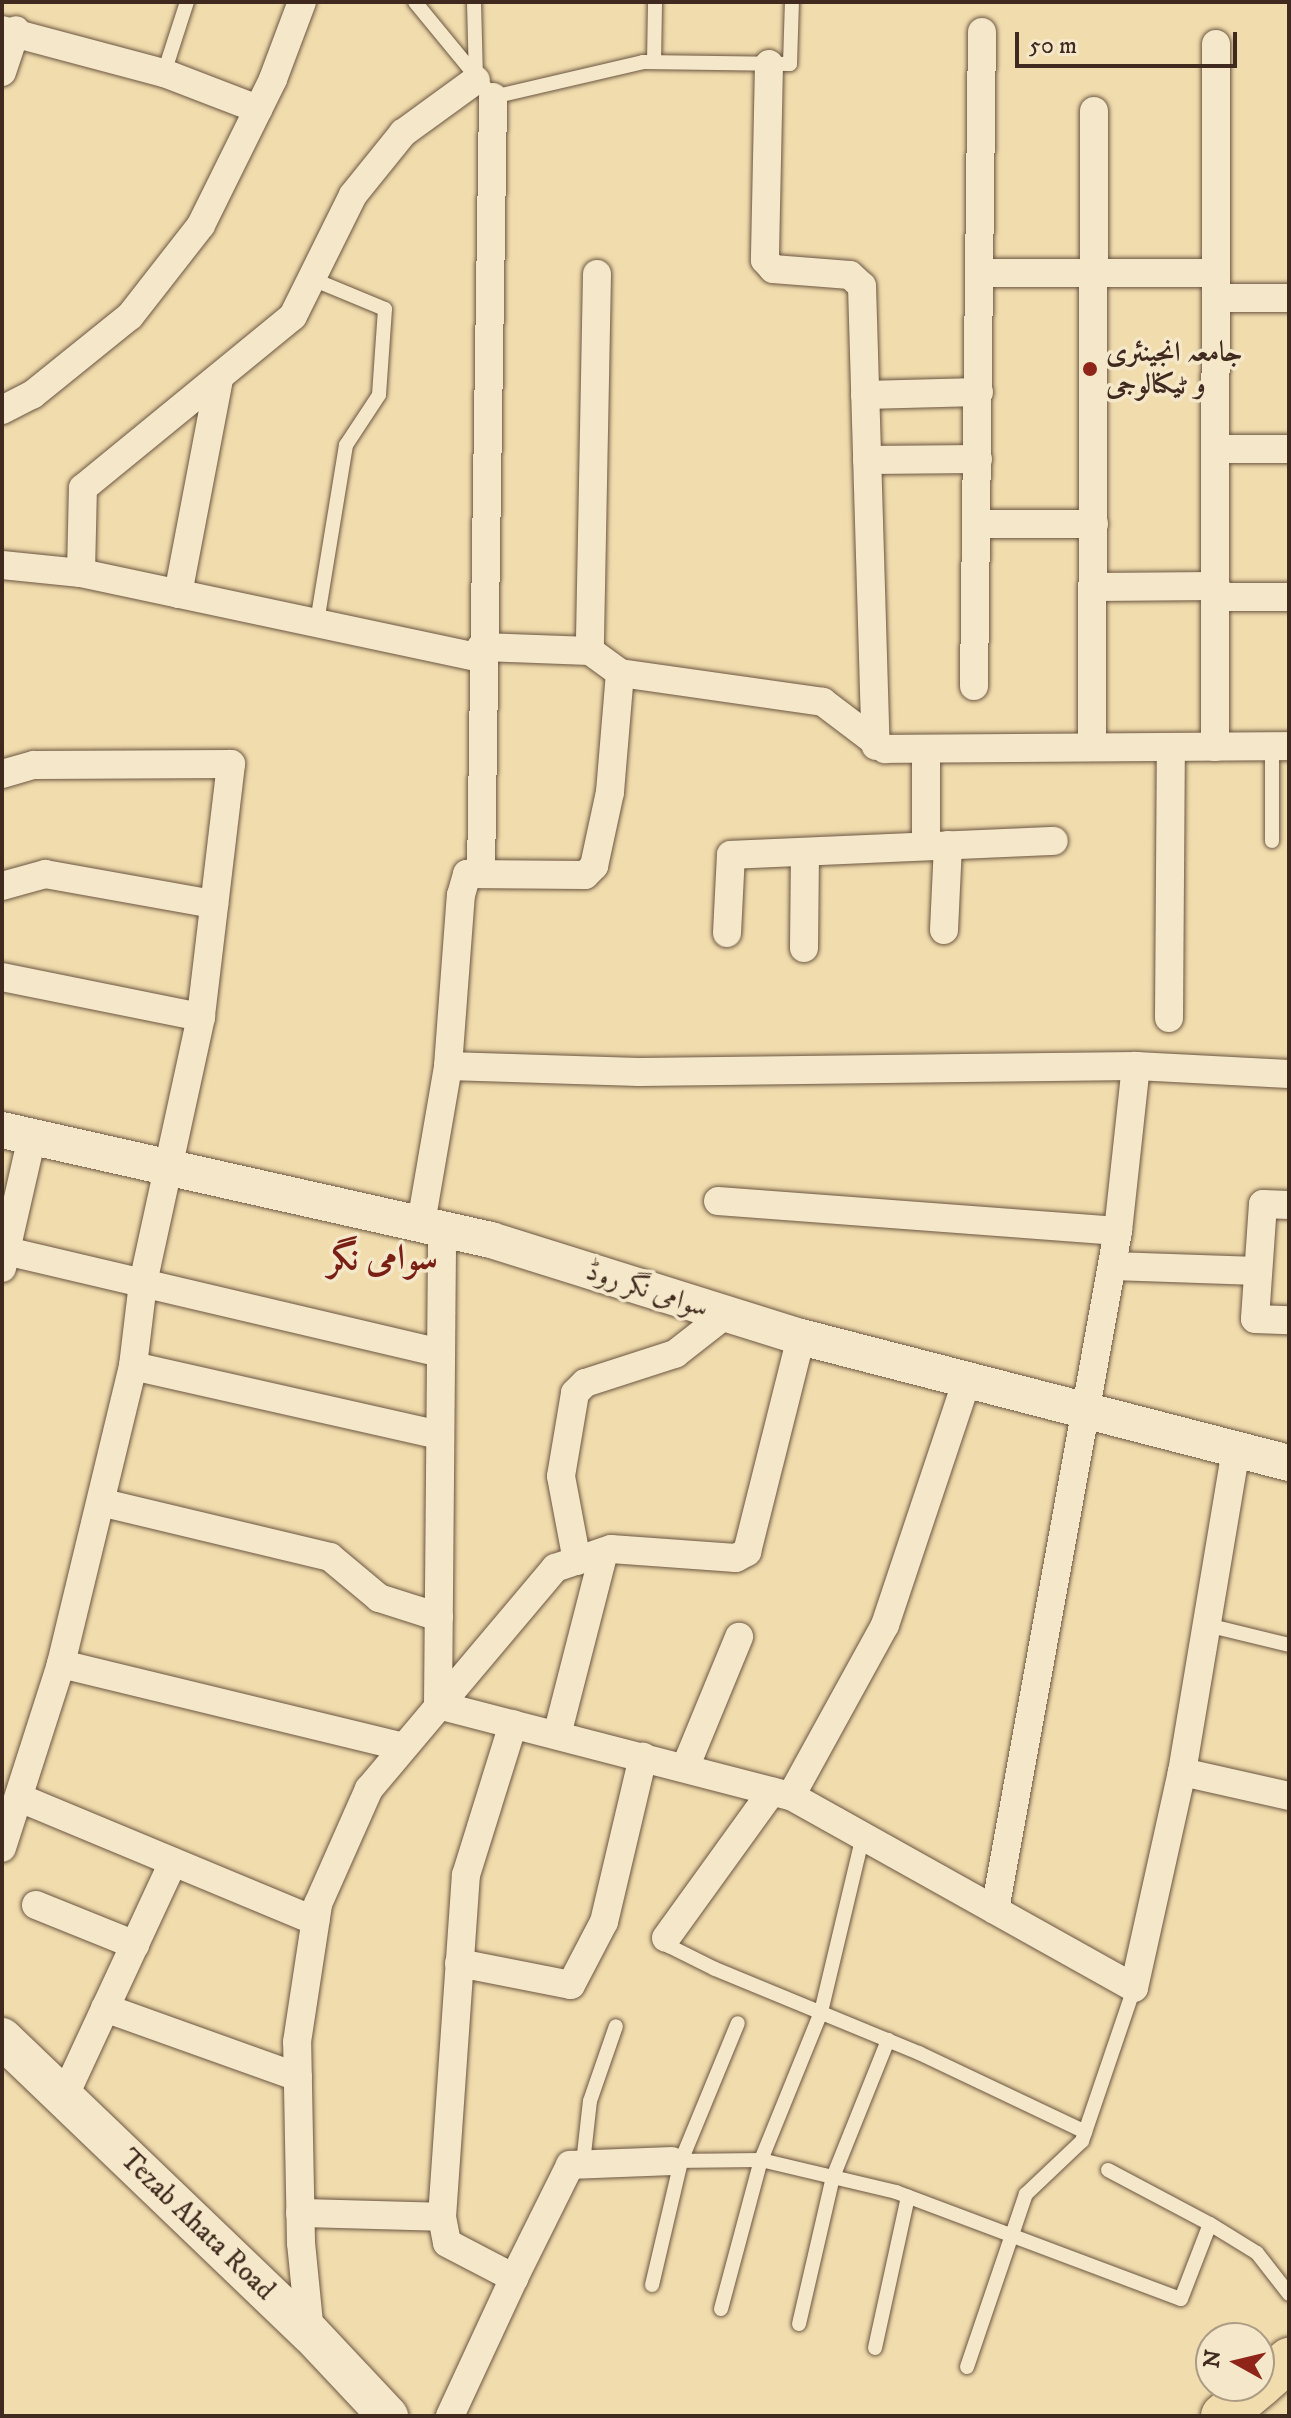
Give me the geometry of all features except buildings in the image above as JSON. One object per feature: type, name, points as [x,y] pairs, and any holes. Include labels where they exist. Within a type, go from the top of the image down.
[{"type":"main road","name":"Tezab Ahata Road","points":[[3,2041],[310,2333],[388,2416]]},
{"type":"main road","points":[[1223,2416],[1240,2402]]},
{"type":"street","points":[[2,410],[32,395],[130,316],[201,225],[258,109],[302,2]]},
{"type":"street","points":[[2,72],[9,30],[164,73],[258,109]]},
{"type":"street","points":[[974,686],[982,32]]},
{"type":"street","points":[[1215,747],[1216,44]]},
{"type":"street","points":[[769,64],[765,260],[773,269],[858,278],[865,395],[876,746]]},
{"type":"street","points":[[81,573],[83,488],[293,316],[309,278],[353,195],[403,133],[484,88],[481,873]]},
{"type":"street","points":[[1092,747],[1094,111]]},
{"type":"street","points":[[980,273],[1093,274],[1216,286],[1289,298]]},
{"type":"street","points":[[590,651],[597,274]]},
{"type":"street","points":[[178,594],[219,379]]},
{"type":"street","points":[[865,395],[979,392]]},
{"type":"street","points":[[1216,449],[1289,449]]},
{"type":"street","points":[[867,460],[978,459]]},
{"type":"street","points":[[977,524],[1094,524]]},
{"type":"street","points":[[2,565],[81,573],[317,623],[481,653],[590,651],[620,673],[823,702],[843,713],[876,746],[926,750],[1281,746]]},
{"type":"street","points":[[1093,587],[1289,597]]},
{"type":"street","points":[[438,1705],[440,1353],[432,1226],[461,895],[467,874],[585,875],[594,866],[609,803],[620,673]]},
{"type":"street","points":[[1169,1018],[1171,747]]},
{"type":"street","points":[[926,750],[944,930]]},
{"type":"street","points":[[2,774],[34,765],[231,764],[201,1017],[143,1283],[133,1366],[104,1503],[61,1664],[2,1848]]},
{"type":"street","points":[[727,933],[731,855],[1054,841]]},
{"type":"street","points":[[804,948],[805,854]]},
{"type":"street","points":[[2,886],[45,874],[214,904]]},
{"type":"street","points":[[2,977],[201,1017]]},
{"type":"street","points":[[448,1066],[639,1072],[1136,1066],[1289,1074]]},
{"type":"street","points":[[995,1910],[1118,1231],[1136,1066]]},
{"type":"street","points":[[17,1133],[3,1257],[143,1283],[440,1353]]},
{"type":"street","name":"سوامی نگر روڈ","points":[[17,1133],[167,1163],[432,1226],[801,1337],[1085,1413],[1289,1463]]},
{"type":"street","points":[[718,1201],[1118,1231]]},
{"type":"street","points":[[1289,1205],[1263,1204],[1255,1319],[1289,1320]]},
{"type":"street","points":[[1112,1266],[1258,1271]]},
{"type":"street","points":[[577,1561],[561,1476],[575,1393],[585,1383],[675,1354],[726,1314]]},
{"type":"street","points":[[310,2333],[300,2213],[297,2042],[318,1904],[369,1789],[555,1568],[604,1552],[736,1558],[747,1552],[801,1337]]},
{"type":"street","points":[[133,1366],[439,1435]]},
{"type":"street","points":[[666,1938],[782,1793],[885,1625],[967,1380]]},
{"type":"street","points":[[438,1705],[782,1793],[1134,1988],[1182,1772],[1236,1449]]},
{"type":"street","points":[[104,1503],[330,1557],[379,1598],[439,1617]]},
{"type":"street","points":[[557,1735],[604,1552]]},
{"type":"street","points":[[685,1768],[739,1637]]},
{"type":"street","points":[[61,1664],[403,1747]]},
{"type":"street","points":[[513,1724],[466,1875],[442,2217],[447,2243],[514,2278]]},
{"type":"street","points":[[459,1963],[570,1986],[604,1922],[643,1757]]},
{"type":"street","points":[[1182,1772],[1289,1796]]},
{"type":"street","points":[[20,1798],[315,1921]]},
{"type":"street","points":[[64,2097],[173,1862]]},
{"type":"street","points":[[36,1905],[135,1945]]},
{"type":"street","points":[[105,2008],[298,2077]]},
{"type":"street","points":[[450,2416],[569,2166],[676,2161]]},
{"type":"street","points":[[300,2213],[442,2217]]},
{"type":"lane","points":[[164,73],[187,2]]},
{"type":"lane","points":[[415,2],[484,88]]},
{"type":"lane","points":[[474,2],[484,88]]},
{"type":"lane","points":[[654,62],[655,2]]},
{"type":"lane","points":[[484,88],[654,62],[790,64],[792,2]]},
{"type":"lane","points":[[309,278],[385,309],[379,395],[346,445],[317,623]]},
{"type":"lane","points":[[1272,841],[1281,746]]},
{"type":"lane","points":[[1207,1625],[1289,1645]]},
{"type":"lane","points":[[721,2309],[761,2160],[821,2012],[863,1836]]},
{"type":"lane","points":[[666,1938],[669,1946],[715,1969],[888,2040],[1085,2132]]},
{"type":"lane","points":[[967,2367],[1026,2194],[1082,2141],[1134,1988]]},
{"type":"lane","points":[[652,2285],[676,2161],[738,2023]]},
{"type":"lane","points":[[583,2163],[590,2101],[616,2026]]},
{"type":"lane","points":[[799,2324],[833,2177],[888,2040]]},
{"type":"lane","points":[[676,2161],[761,2160],[908,2197],[1181,2299],[1210,2224]]},
{"type":"lane","points":[[1108,2170],[1210,2224],[1257,2253],[1289,2294]]},
{"type":"lane","points":[[875,2348],[908,2197]]},
{"type":"place","name":"جامعہ انجینئری و ٹیکنالوجی","points":[[1090,369]]},
{"type":"district","name":"سوامی نگر","points":[[383,1259]]}]
